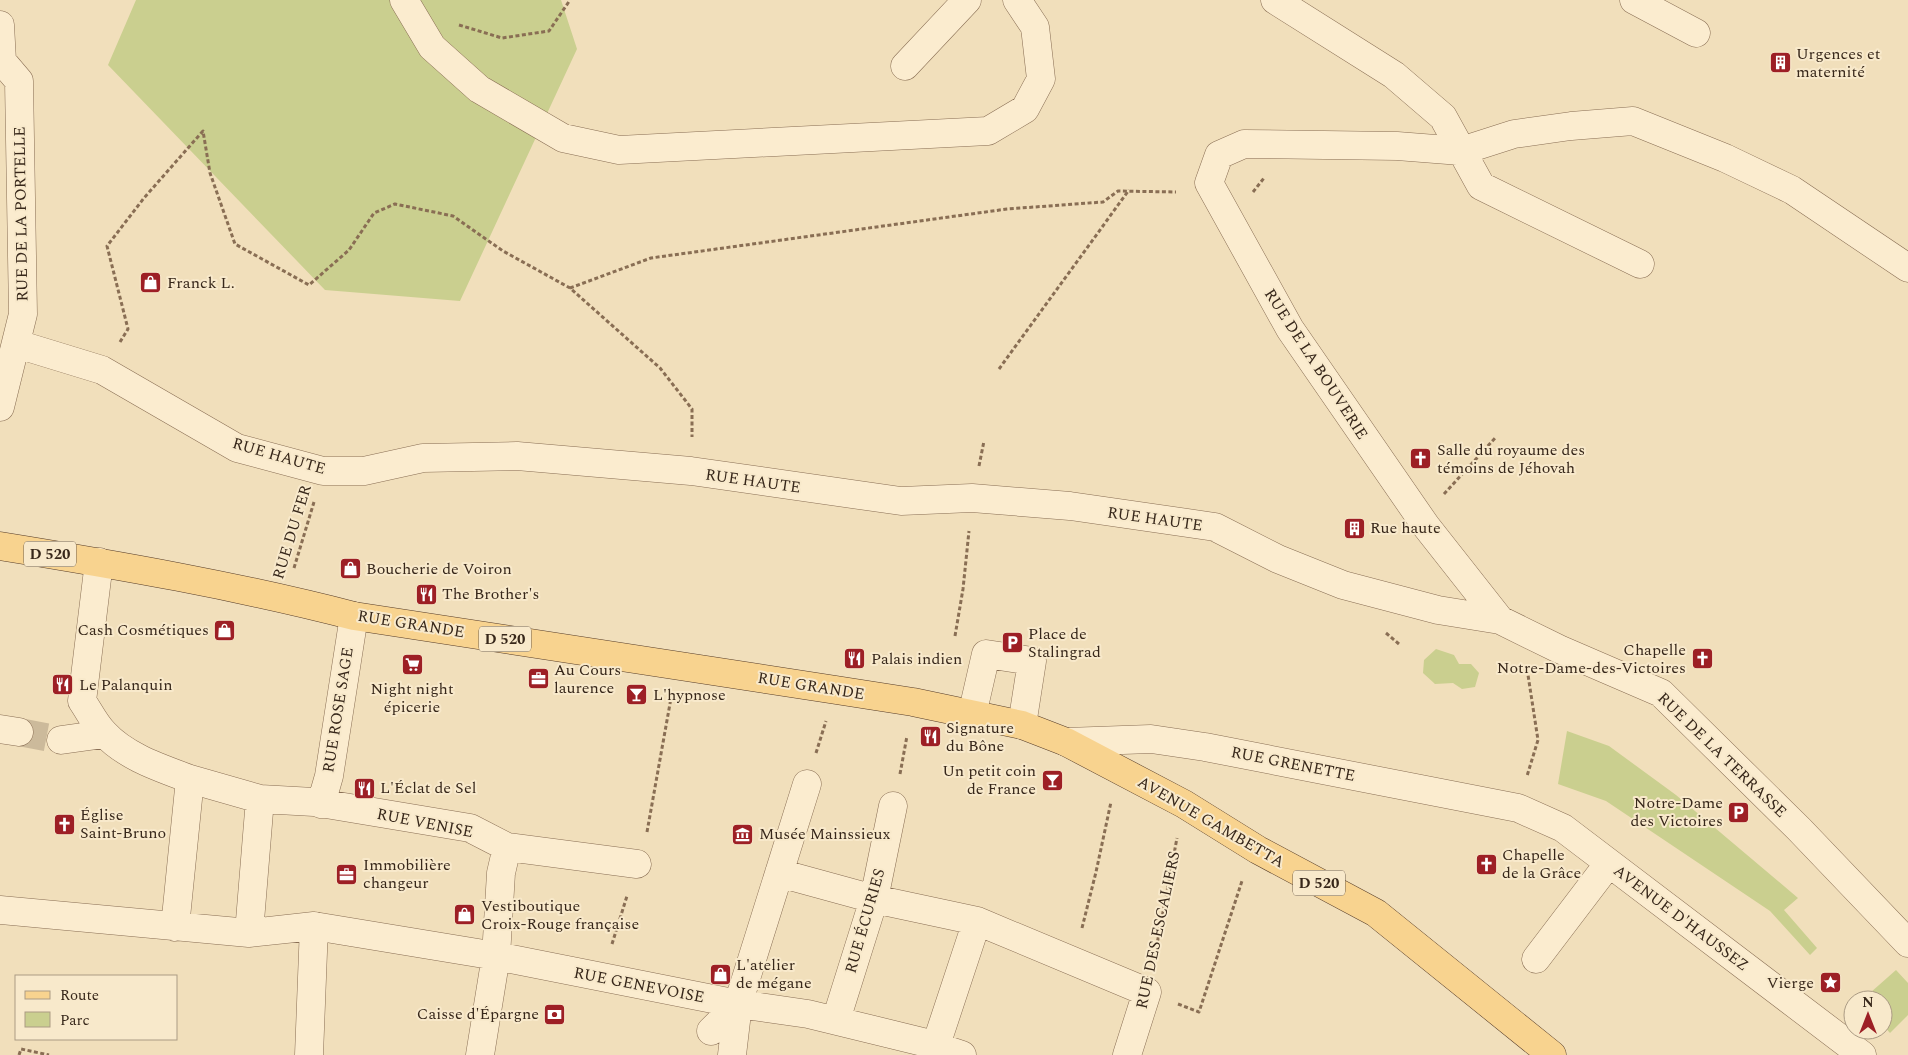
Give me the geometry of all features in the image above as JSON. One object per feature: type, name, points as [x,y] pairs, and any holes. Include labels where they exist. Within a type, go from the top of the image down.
[{"type":"main road","name":"RUE GRANDE","points":[[0,546],[100,562],[354,616],[913,702]]},
{"type":"main road","name":"AVENUE GAMBETTA","points":[[913,702],[1022,725],[1066,742],[1184,804],[1258,850],[1376,913],[1552,1055]]},
{"type":"street","points":[[404,0],[432,47],[479,89],[563,138],[619,150],[988,131],[1025,109],[1041,79],[1035,27],[1017,0]]},
{"type":"street","points":[[904,66],[967,0]]},
{"type":"street","points":[[1275,0],[1394,75],[1443,117],[1481,186],[1640,264]]},
{"type":"street","points":[[1634,0],[1696,33]]},
{"type":"street","name":"RUE DE LA PORTELLE","points":[[0,25],[2,61],[19,81],[23,314],[18,344],[0,407]]},
{"type":"street","points":[[1209,183],[1219,155],[1244,144],[1382,146],[1461,152],[1514,134],[1571,126],[1633,121],[1725,158],[1792,190],[1908,268]]},
{"type":"street","name":"RUE DE LA BOUVERIE","points":[[1209,183],[1290,329],[1418,514],[1500,620]]},
{"type":"street","name":"RUE HAUTE","points":[[18,344],[102,370],[237,448],[323,471],[364,471],[423,458],[517,456],[691,471],[901,501],[972,498],[1070,506],[1215,527],[1278,559],[1343,584],[1438,610],[1500,620]]},
{"type":"street","points":[[61,740],[104,734],[82,701],[100,562]]},
{"type":"street","name":"RUE ROSE SAGE","points":[[321,804],[328,776],[354,616]]},
{"type":"street","name":"RUE DE LA TERRASSE","points":[[1500,620],[1558,649],[1661,693],[1799,829],[1908,943]]},
{"type":"street","points":[[972,715],[986,654],[1032,661],[1022,725]]},
{"type":"street","name":"RUE VENISE","points":[[104,734],[146,762],[190,779],[260,799],[321,804],[470,828],[507,847],[637,864]]},
{"type":"street","name":"RUE GRENETTE","points":[[1066,742],[1151,738],[1518,808]]},
{"type":"street","points":[[175,927],[190,779]]},
{"type":"street","points":[[732,1055],[738,1004],[807,784]]},
{"type":"street","points":[[249,933],[260,799]]},
{"type":"street","name":"RUE ÉCURIES","points":[[836,1020],[874,900],[894,806]]},
{"type":"street","name":"AVENUE D'HAUSSEZ","points":[[1518,808],[1562,828],[1862,1055]]},
{"type":"street","points":[[480,1055],[496,956],[501,873],[507,847]]},
{"type":"street","points":[[1536,959],[1609,863]]},
{"type":"street","points":[[779,873],[874,900],[977,921],[1147,992]]},
{"type":"street","name":"RUE GENEVOISE","points":[[0,910],[249,933],[314,926],[496,956],[738,1004],[836,1020],[936,1045],[962,1055]]},
{"type":"street","points":[[936,1045],[977,921]]},
{"type":"street","points":[[310,1055],[314,926]]},
{"type":"street","points":[[496,956],[505,989]]},
{"type":"street","name":"RUE DES ESCALIERS","points":[[1128,1055],[1147,992]]},
{"type":"street","points":[[711,1031],[738,1004]]},
{"type":"path","points":[[432,47],[460,24],[502,38],[549,31],[570,0]]},
{"type":"path","points":[[102,370],[128,329],[108,246],[144,198],[203,131],[210,174],[235,244],[309,285],[349,250],[374,213],[394,204],[453,216],[503,251],[570,288],[660,368],[692,408],[691,471]]},
{"type":"path","points":[[1230,220],[1291,144]]},
{"type":"path","points":[[570,288],[651,258],[1007,209],[1103,202],[1118,191],[1194,192],[1209,183]]},
{"type":"path","points":[[999,369],[1129,190]]},
{"type":"path","points":[[1418,514],[1437,502],[1496,437]]},
{"type":"path","name":"RUE DU FER","points":[[284,600],[323,471]]},
{"type":"path","points":[[964,589],[972,498]]},
{"type":"path","points":[[602,977],[647,832],[677,666]]},
{"type":"path","points":[[1522,668],[1528,675],[1538,740],[1526,779]]},
{"type":"path","points":[[807,784],[836,690]]},
{"type":"path","points":[[894,806],[913,702]]},
{"type":"path","points":[[1073,962],[1096,872],[1112,798]]},
{"type":"path","name":"RUE DES ESCALIERS","points":[[1147,992],[1178,833]]},
{"type":"path","points":[[1147,992],[1199,1012],[1245,876]]},
{"type":"path","points":[[19,1055],[22,1049],[49,1055]]},
{"type":"green space","points":[[136,0],[561,0],[577,49],[460,301],[325,290],[108,65]]},
{"type":"green space","points":[[1436,649],[1454,655],[1459,664],[1471,664],[1479,673],[1475,687],[1462,689],[1453,683],[1435,684],[1423,673],[1424,660]]},
{"type":"green space","points":[[1567,731],[1609,746],[1676,795],[1798,898],[1784,910],[1817,948],[1810,955],[1770,911],[1606,801],[1558,784]]},
{"type":"green space","points":[[1896,970],[1908,983],[1908,1015],[1893,1030],[1893,990],[1873,990]]},
{"type":"tunnel","points":[[19,732],[61,740]]},
{"type":"place","name":"Urgences et maternité","points":[[1780,63]]},
{"type":"place","name":"Franck L.","points":[[151,283]]},
{"type":"place","name":"Salle du royaume des témoins de Jéhovah","points":[[1421,459]]},
{"type":"place","name":"Rue haute","points":[[1354,528]]},
{"type":"place","name":"Boucherie de Voiron","points":[[350,569]]},
{"type":"place","name":"The Brother's","points":[[426,594]]},
{"type":"place","name":"Cash Cosmétiques","points":[[225,630]]},
{"type":"place","name":"Place de Stalingrad","points":[[1012,643]]},
{"type":"place","name":"Palais indien","points":[[855,659]]},
{"type":"place","name":"Chapelle Notre-Dame-des-Victoires","points":[[1702,659]]},
{"type":"place","name":"Night night épicerie","points":[[412,665]]},
{"type":"place","name":"Au Cours laurence","points":[[538,679]]},
{"type":"place","name":"Le Palanquin","points":[[63,685]]},
{"type":"place","name":"L'hypnose","points":[[637,695]]},
{"type":"place","name":"Signature du Bône","points":[[930,737]]},
{"type":"place","name":"Un petit coin de France","points":[[1052,780]]},
{"type":"place","name":"L'Éclat de Sel","points":[[364,788]]},
{"type":"place","name":"Notre-Dame des Victoires","points":[[1739,812]]},
{"type":"place","name":"Église Saint-Bruno","points":[[64,824]]},
{"type":"place","name":"Musée Mainssieux","points":[[743,834]]},
{"type":"place","name":"Chapelle de la Grâce","points":[[1486,864]]},
{"type":"place","name":"Immobilière changeur","points":[[347,874]]},
{"type":"place","name":"Vestiboutique Croix-Rouge française","points":[[465,915]]},
{"type":"place","name":"L'atelier de mégane","points":[[720,974]]},
{"type":"place","name":"Vierge","points":[[1830,983]]},
{"type":"place","name":"Caisse d'Épargne","points":[[555,1014]]}]
